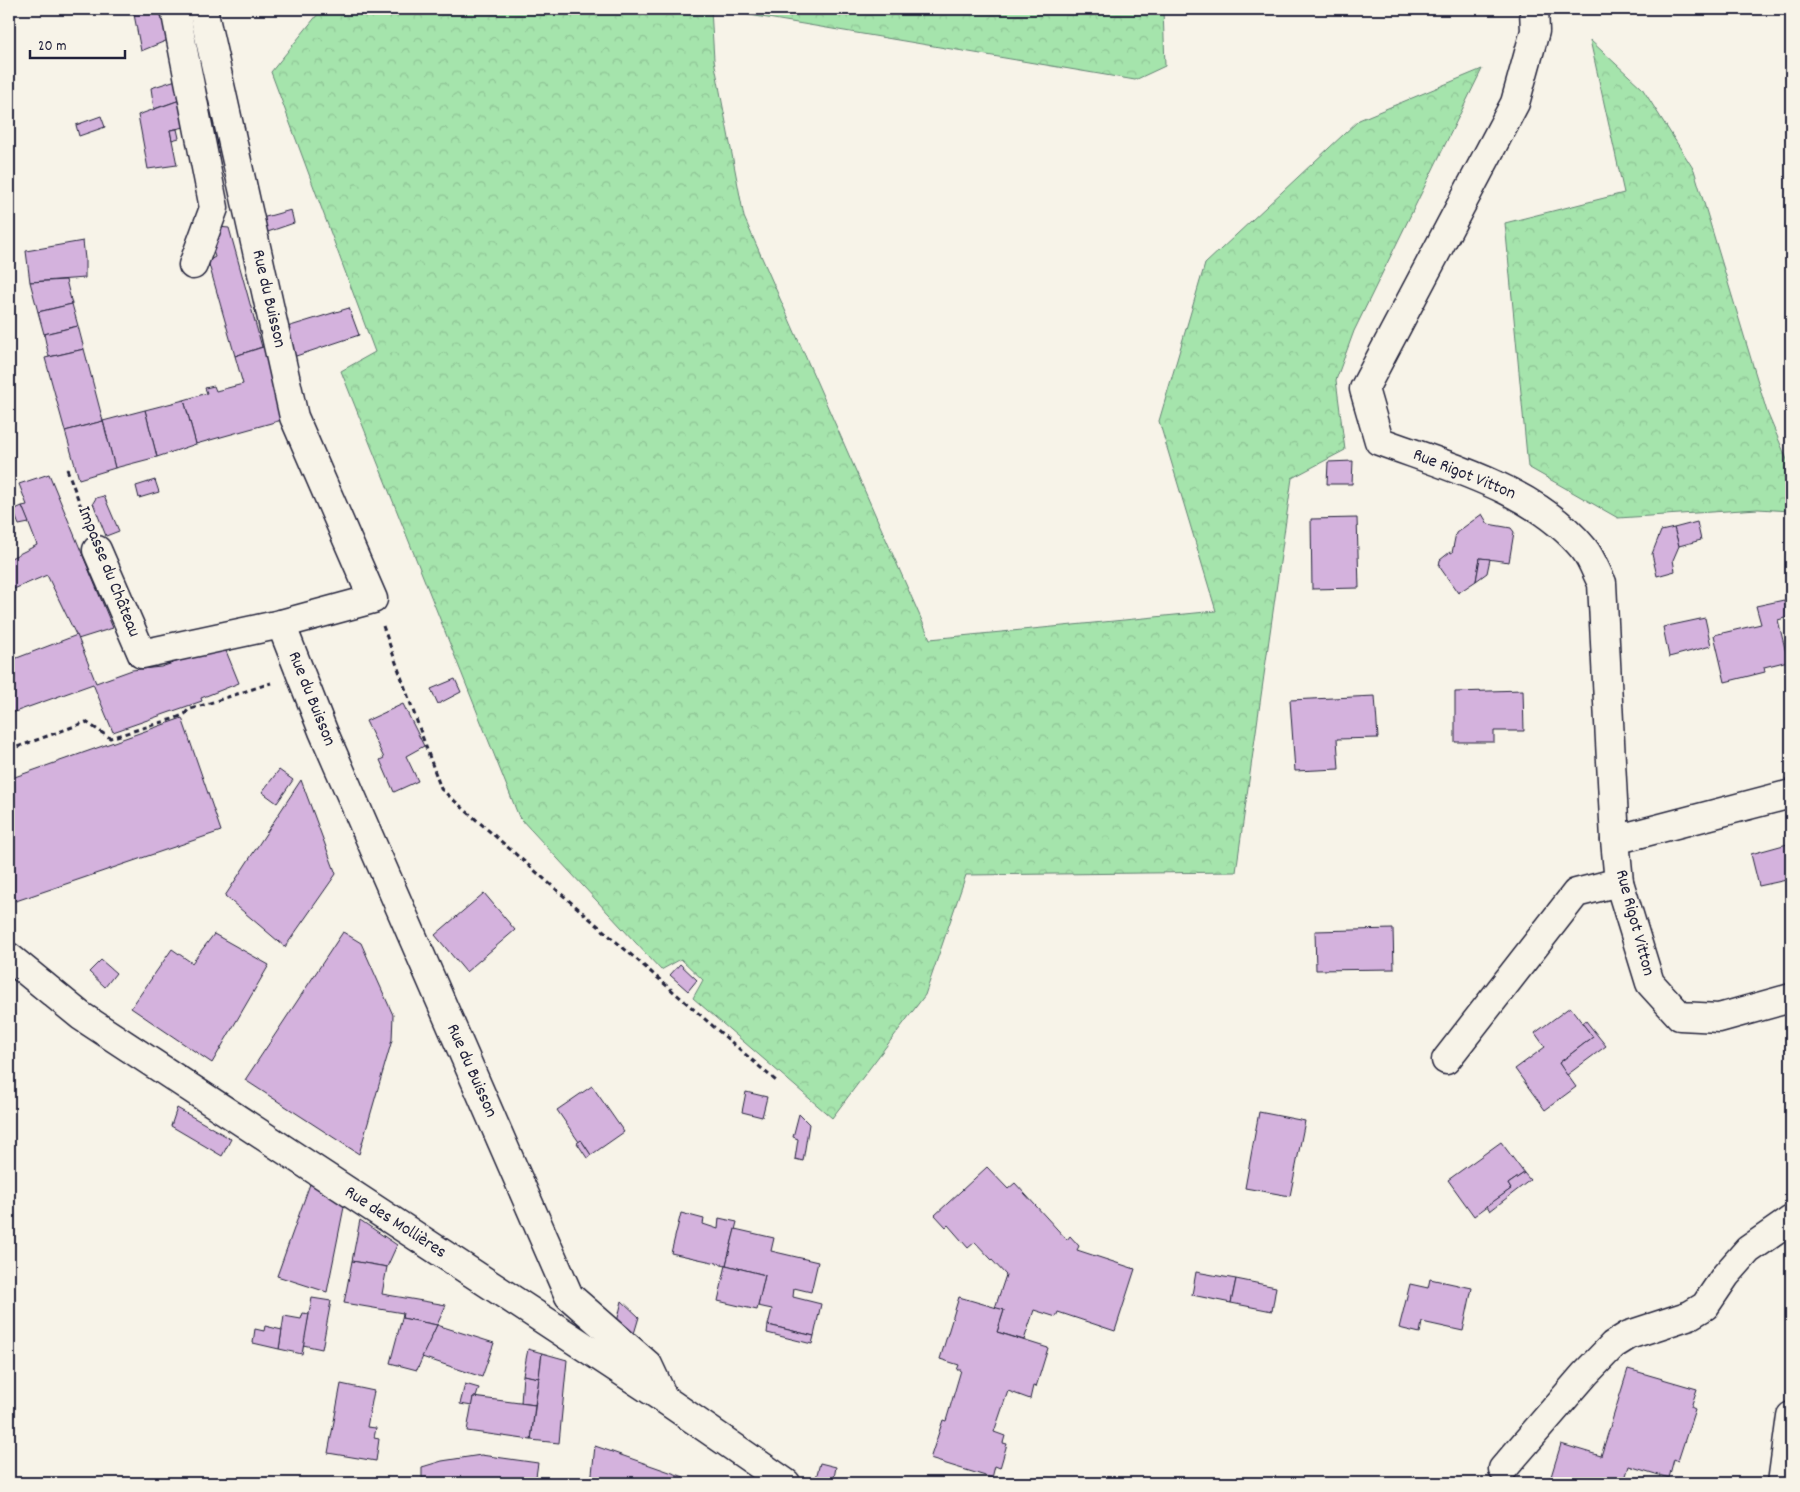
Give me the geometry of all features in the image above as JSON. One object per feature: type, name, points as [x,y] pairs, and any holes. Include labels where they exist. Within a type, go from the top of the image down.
[{"type":"street","points":[[175,9],[214,208],[193,265]]},
{"type":"street","name":"Rue du Buisson","points":[[203,9],[294,417],[373,600]]},
{"type":"street","name":"Rue Rigot Vitton","points":[[1534,9],[1535,31],[1515,102],[1364,389],[1379,441],[1508,489],[1558,522],[1585,550],[1602,583],[1615,840],[1619,882],[1650,983],[1680,1016],[1719,1018],[1791,998]]},
{"type":"street","name":"Impasse du Château","points":[[97,550],[142,654],[282,624]]},
{"type":"street","points":[[282,624],[373,600]]},
{"type":"street","name":"Rue du Buisson","points":[[282,624],[323,731],[569,1296],[648,1365],[664,1399]]},
{"type":"street","points":[[1615,840],[1791,794]]},
{"type":"street","points":[[1446,1060],[1576,893],[1619,882]]},
{"type":"street","name":"Rue des Mollières","points":[[9,957],[81,1016],[664,1399],[786,1483]]},
{"type":"street","points":[[1503,1470],[1585,1374],[1613,1345],[1629,1336],[1690,1315],[1705,1306],[1726,1275],[1748,1250],[1791,1220]]},
{"type":"street","points":[[1782,1483],[1791,1416]]},
{"type":"path","name":"Impasse du Château","points":[[67,469],[97,550]]},
{"type":"path","points":[[373,600],[441,789],[776,1081]]},
{"type":"path","points":[[9,750],[86,722],[110,738],[176,718],[185,714],[188,710],[218,699],[301,673]]},
{"type":"green space","points":[[322,9],[711,9],[714,60],[744,217],[930,639],[1216,611],[1159,421],[1205,264],[1359,120],[1482,69],[1354,331],[1336,380],[1345,450],[1292,478],[1236,872],[966,875],[925,995],[832,1118],[693,998],[703,980],[681,959],[661,970],[519,817],[341,371],[375,352],[271,72]]},
{"type":"green space","points":[[714,9],[1163,9],[1165,66],[1135,80]]},
{"type":"green space","points":[[1590,40],[1642,88],[1694,170],[1767,412],[1791,469],[1791,511],[1758,509],[1618,518],[1528,467],[1505,223],[1624,193]]},
{"type":"building","points":[[133,9],[163,9],[168,40],[141,51]]},
{"type":"building","points":[[176,80],[180,100],[154,109],[151,88]]},
{"type":"building","points":[[180,100],[185,127],[170,130],[177,165],[148,169],[138,115]]},
{"type":"building","points":[[101,116],[105,127],[79,136],[76,125]]},
{"type":"building","points":[[177,129],[179,138],[172,140],[170,130]]},
{"type":"building","points":[[291,210],[294,223],[256,236],[251,221]]},
{"type":"building","points":[[218,227],[229,228],[262,347],[235,356],[208,261],[215,257],[212,248]]},
{"type":"building","points":[[83,241],[85,278],[30,282],[26,251]]},
{"type":"building","points":[[66,280],[72,304],[38,312],[30,282]]},
{"type":"building","points":[[72,304],[78,326],[44,334],[38,312]]},
{"type":"building","points":[[349,308],[359,335],[293,357],[284,328]]},
{"type":"building","points":[[78,326],[84,349],[49,357],[44,334]]},
{"type":"building","points":[[266,346],[289,418],[196,444],[184,400],[207,393],[205,388],[214,386],[216,391],[243,384],[235,356]]},
{"type":"building","points":[[84,349],[103,421],[65,431],[45,358]]},
{"type":"building","points":[[184,400],[196,444],[157,457],[145,410]]},
{"type":"building","points":[[145,410],[157,457],[115,468],[103,421]]},
{"type":"building","points":[[103,421],[115,468],[79,479],[65,431]]},
{"type":"building","points":[[1353,461],[1352,484],[1327,484],[1328,462]]},
{"type":"building","points":[[49,474],[113,628],[78,639],[47,575],[9,591],[9,559],[37,545],[22,506],[27,505],[19,484]]},
{"type":"building","points":[[155,480],[159,492],[139,498],[136,486]]},
{"type":"building","points":[[104,496],[119,531],[106,536],[93,503],[96,498]]},
{"type":"building","points":[[22,506],[29,523],[19,525],[13,510]]},
{"type":"building","points":[[1482,514],[1488,524],[1511,528],[1514,532],[1509,562],[1480,558],[1476,581],[1458,593],[1439,566],[1440,560],[1450,552],[1452,553],[1456,533]]},
{"type":"building","points":[[1357,518],[1359,588],[1312,589],[1311,519]]},
{"type":"building","points":[[1697,522],[1701,540],[1679,546],[1674,528]]},
{"type":"building","points":[[1674,528],[1679,546],[1673,560],[1675,571],[1657,576],[1652,554],[1661,531]]},
{"type":"building","points":[[1480,558],[1490,559],[1487,573],[1476,581]]},
{"type":"building","points":[[1784,600],[1788,617],[1778,620],[1788,661],[1764,667],[1765,672],[1725,682],[1714,635],[1761,624],[1756,606]]},
{"type":"building","points":[[1705,618],[1711,646],[1669,657],[1663,627]]},
{"type":"building","points":[[77,635],[96,683],[132,670],[161,667],[224,646],[239,683],[201,698],[202,701],[113,732],[93,684],[9,714],[9,661]]},
{"type":"building","points":[[455,679],[461,692],[438,704],[431,689]]},
{"type":"building","points":[[1523,690],[1524,731],[1494,731],[1494,742],[1455,742],[1455,692]]},
{"type":"building","points":[[1375,696],[1378,738],[1337,739],[1339,769],[1295,771],[1290,700]]},
{"type":"building","points":[[403,704],[424,746],[406,756],[418,781],[394,792],[380,760],[384,758],[366,721]]},
{"type":"building","points":[[182,718],[221,831],[16,901],[9,880],[9,779]]},
{"type":"building","points":[[279,770],[293,780],[277,803],[262,792]]},
{"type":"building","points":[[301,780],[336,874],[285,947],[225,896]]},
{"type":"building","points":[[1791,843],[1791,879],[1759,886],[1751,854]]},
{"type":"building","points":[[484,893],[515,930],[466,972],[435,935]]},
{"type":"building","points":[[1393,929],[1394,969],[1316,970],[1315,931]]},
{"type":"building","points":[[343,932],[361,943],[393,1015],[392,1040],[359,1154],[245,1080]]},
{"type":"building","points":[[214,934],[269,965],[212,1063],[131,1008],[172,949],[192,963]]},
{"type":"building","points":[[101,960],[116,973],[105,987],[89,972]]},
{"type":"building","points":[[680,964],[697,980],[688,991],[670,975]]},
{"type":"building","points":[[1570,1007],[1593,1037],[1559,1063],[1576,1087],[1545,1110],[1515,1069],[1545,1047],[1535,1033]]},
{"type":"building","points":[[1586,1021],[1606,1046],[1567,1075],[1559,1063],[1593,1037],[1582,1023]]},
{"type":"building","points":[[592,1086],[624,1132],[591,1155],[581,1140],[579,1142],[557,1110]]},
{"type":"building","points":[[746,1092],[767,1097],[762,1117],[742,1112]]},
{"type":"building","points":[[177,1108],[231,1139],[222,1156],[171,1126]]},
{"type":"building","points":[[1259,1112],[1305,1121],[1290,1196],[1245,1188]]},
{"type":"building","points":[[799,1114],[809,1124],[803,1161],[795,1159],[798,1139],[793,1137]]},
{"type":"building","points":[[581,1140],[591,1155],[587,1158],[577,1143]]},
{"type":"building","points":[[1501,1142],[1524,1173],[1508,1184],[1511,1189],[1474,1216],[1448,1180]]},
{"type":"building","points":[[987,1167],[1008,1189],[1015,1183],[1067,1240],[1070,1236],[1079,1246],[1077,1250],[1135,1269],[1115,1331],[1058,1312],[1056,1317],[1034,1310],[1024,1340],[997,1332],[1004,1310],[995,1308],[1006,1275],[975,1242],[968,1248],[948,1225],[946,1227],[935,1215]]},
{"type":"building","points":[[1524,1173],[1530,1180],[1490,1211],[1487,1206],[1511,1189],[1508,1184]]},
{"type":"building","points":[[310,1184],[345,1202],[327,1292],[277,1276]]},
{"type":"building","points":[[681,1213],[704,1219],[703,1224],[718,1229],[719,1218],[737,1222],[726,1265],[671,1253]]},
{"type":"building","points":[[360,1220],[397,1245],[387,1267],[352,1261]]},
{"type":"building","points":[[735,1229],[774,1238],[771,1251],[818,1262],[811,1292],[794,1288],[793,1297],[821,1304],[814,1336],[768,1325],[772,1309],[758,1306],[765,1275],[726,1265]]},
{"type":"building","points":[[352,1261],[387,1267],[382,1294],[446,1305],[437,1325],[402,1318],[403,1313],[344,1303]]},
{"type":"building","points":[[726,1265],[765,1275],[757,1310],[718,1301]]},
{"type":"building","points":[[1196,1272],[1236,1279],[1231,1303],[1192,1295]]},
{"type":"building","points":[[1236,1279],[1276,1287],[1272,1311],[1231,1303]]},
{"type":"building","points":[[1430,1279],[1472,1288],[1463,1331],[1422,1322],[1420,1333],[1399,1328],[1410,1284],[1428,1288]]},
{"type":"building","points":[[959,1297],[1004,1310],[997,1332],[1048,1348],[1036,1387],[1033,1386],[1030,1399],[1008,1391],[994,1432],[1005,1436],[1003,1443],[1007,1444],[1000,1468],[995,1466],[992,1478],[930,1459],[943,1420],[946,1421],[961,1370],[957,1370],[959,1365],[940,1359]]},
{"type":"building","points":[[312,1298],[331,1301],[322,1349],[303,1345]]},
{"type":"building","points":[[622,1301],[639,1317],[633,1337],[617,1322]]},
{"type":"building","points":[[303,1313],[309,1314],[302,1354],[279,1349],[284,1316],[301,1319]]},
{"type":"building","points":[[402,1318],[437,1325],[417,1370],[390,1363]]},
{"type":"building","points":[[437,1325],[494,1343],[482,1377],[422,1357]]},
{"type":"building","points":[[768,1325],[814,1336],[812,1344],[767,1333]]},
{"type":"building","points":[[265,1326],[282,1330],[279,1349],[253,1343],[255,1329],[264,1331]]},
{"type":"building","points":[[528,1349],[542,1353],[539,1378],[523,1375]]},
{"type":"building","points":[[542,1353],[567,1360],[559,1443],[531,1440]]},
{"type":"building","points":[[1628,1369],[1697,1389],[1691,1407],[1695,1409],[1678,1461],[1674,1459],[1669,1478],[1629,1466],[1624,1482],[1627,1483],[1549,1483],[1561,1444],[1601,1456]]},
{"type":"building","points":[[523,1375],[539,1378],[535,1405],[521,1403]]},
{"type":"building","points":[[341,1384],[374,1391],[367,1427],[376,1428],[374,1438],[379,1439],[376,1461],[328,1453]]},
{"type":"building","points":[[465,1384],[479,1388],[476,1397],[473,1397],[472,1406],[460,1404]]},
{"type":"building","points":[[473,1397],[535,1405],[531,1440],[467,1431]]},
{"type":"building","points":[[595,1446],[684,1477],[682,1483],[591,1483]]},
{"type":"building","points":[[481,1455],[538,1463],[535,1483],[471,1483],[422,1478],[422,1467],[442,1461]]},
{"type":"building","points":[[820,1463],[836,1467],[833,1483],[825,1483],[816,1478]]}]
